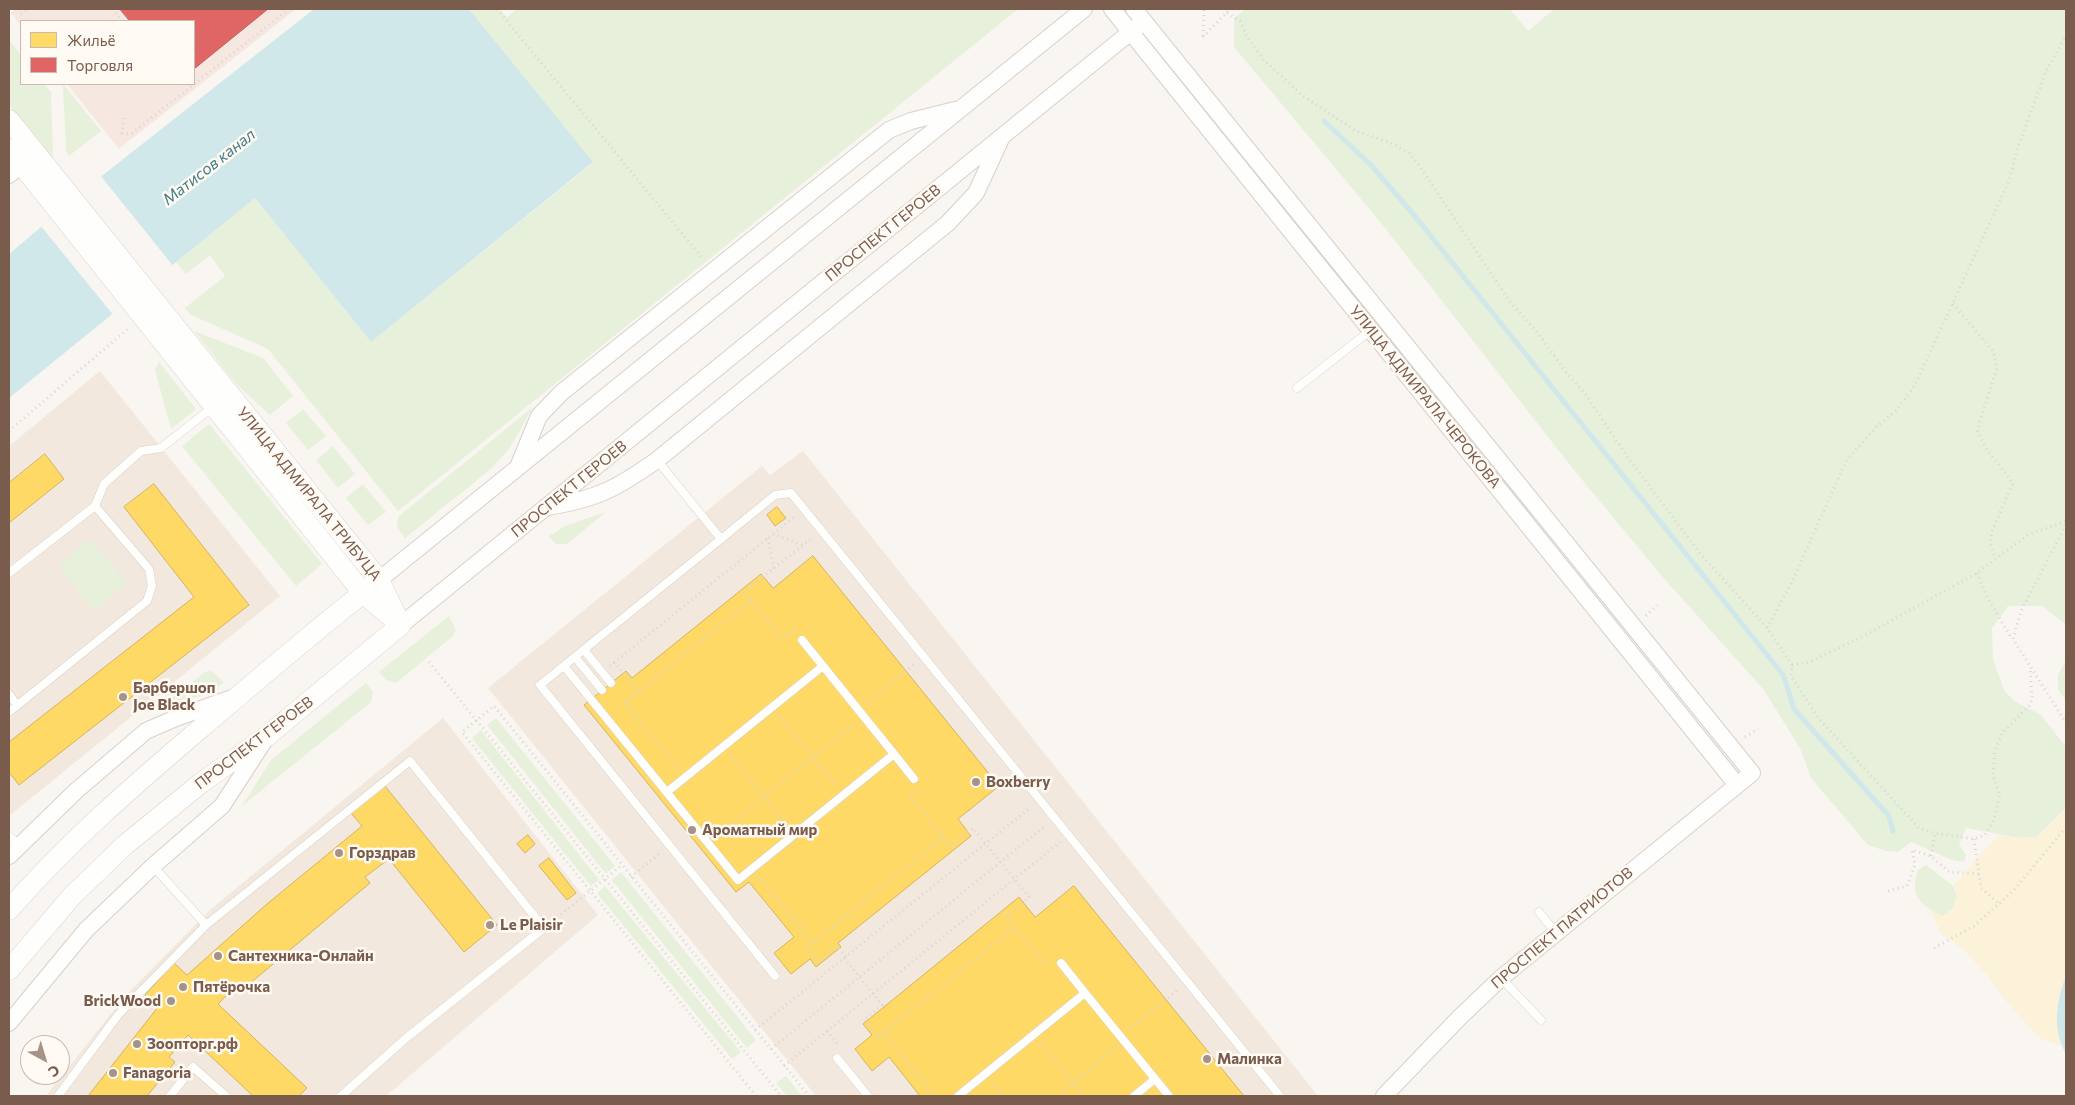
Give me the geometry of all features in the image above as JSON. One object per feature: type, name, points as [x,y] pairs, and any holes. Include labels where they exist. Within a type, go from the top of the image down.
[{"type":"street","points":[[9,910],[43,870],[98,817],[239,695],[1084,9]]},
{"type":"street","name":"УЛИЦА АДМИРАЛА ЧЕРОКОВА","points":[[1112,9],[1136,20],[1752,773]]},
{"type":"street","name":"УЛИЦА АДМИРАЛА ЧЕРОКОВА","points":[[1136,20],[1371,330],[1737,785]]},
{"type":"street","name":"ПРОСПЕКТ ГЕРОЕВ","points":[[9,970],[72,896],[125,845],[201,783],[267,736],[1003,136],[1136,20]]},
{"type":"street","points":[[518,468],[539,416],[561,393],[889,130],[911,121],[959,109]]},
{"type":"street","name":"УЛИЦА АДМИРАЛА ТРИБУЦА","points":[[9,120],[19,160],[58,196],[139,310],[363,593],[401,625]]},
{"type":"street","points":[[547,507],[581,502],[617,488],[657,460],[955,217],[976,193],[1003,136]]},
{"type":"street","name":"УЛИЦА АДМИРАЛА ТРИБУЦА","points":[[139,310],[379,580],[401,625]]},
{"type":"street","points":[[12,846],[146,732],[176,718],[239,695]]},
{"type":"street","points":[[9,1023],[76,941],[154,866],[222,806],[267,736]]},
{"type":"street","name":"ПРОСПЕКТ ПАТРИОТОВ","points":[[1384,1096],[1459,1018],[1501,978],[1752,773]]},
{"type":"lane","points":[[1297,388],[1371,330]]},
{"type":"lane","points":[[9,573],[95,506],[104,484],[141,451],[160,448],[214,406]]},
{"type":"lane","points":[[657,460],[721,539]]},
{"type":"lane","points":[[775,976],[540,686],[775,495],[791,493],[1280,1096]]},
{"type":"lane","points":[[9,712],[147,601],[152,586],[149,569],[95,506]]},
{"type":"lane","points":[[802,640],[914,779]]},
{"type":"lane","points":[[584,650],[611,683]]},
{"type":"lane","points":[[575,656],[602,690]]},
{"type":"lane","points":[[564,666],[738,880],[894,754]]},
{"type":"lane","points":[[667,792],[823,666]]},
{"type":"lane","points":[[9,694],[17,705]]},
{"type":"lane","points":[[58,1096],[118,1015],[206,925],[410,761],[544,928],[405,1039],[341,1096]]},
{"type":"lane","points":[[154,866],[206,925]]},
{"type":"lane","points":[[1539,912],[1556,933]]},
{"type":"lane","points":[[1061,963],[1169,1096]]},
{"type":"lane","points":[[1501,978],[1541,1020]]},
{"type":"lane","points":[[958,1096],[1085,993]]},
{"type":"lane","points":[[837,1058],[868,1096]]},
{"type":"lane","points":[[170,1096],[193,1067],[226,1096]]},
{"type":"lane","points":[[1134,1096],[1155,1079]]},
{"type":"path","points":[[112,9],[121,20]]},
{"type":"path","points":[[195,84],[289,9]]},
{"type":"path","points":[[497,9],[706,262]]},
{"type":"path","points":[[1204,9],[1203,37],[1230,9]]},
{"type":"path","points":[[1227,13],[1240,21],[1247,37],[1263,59],[1303,96],[1356,131],[1393,144],[1409,153],[1419,165],[1510,302],[1538,333],[1566,372],[1586,395],[1626,455],[1698,551],[1767,628],[1792,665],[1791,676],[1819,719],[1904,814],[1920,829],[1934,834],[1974,839],[1985,835],[1993,822],[2000,795],[1993,776],[1995,751],[2002,733],[2030,705],[2032,698],[2030,667]]},
{"type":"path","points":[[1767,628],[1793,580],[1846,461],[1876,427],[1896,411],[1915,385],[2009,181],[2018,147],[2046,71],[2066,36]]},
{"type":"path","points":[[124,118],[122,133],[132,134],[194,85]]},
{"type":"path","points":[[1953,304],[1994,351],[1997,368],[1977,430],[1987,450],[2013,483],[1992,531],[1990,543],[1995,559]]},
{"type":"path","points":[[9,431],[139,310]]},
{"type":"path","points":[[602,672],[804,509]]},
{"type":"path","points":[[1792,665],[1809,662],[1844,646],[1977,573],[2028,535],[2066,521]]},
{"type":"path","points":[[2013,639],[2021,611],[2066,525]]},
{"type":"path","points":[[802,640],[793,630],[782,639],[744,592],[821,530]]},
{"type":"path","points":[[773,534],[802,545]]},
{"type":"path","points":[[768,538],[774,568]]},
{"type":"path","points":[[1977,573],[1987,597],[2066,723]]},
{"type":"path","points":[[686,777],[625,703],[751,601]]},
{"type":"path","points":[[429,662],[781,1096]]},
{"type":"path","points":[[614,662],[639,692]]},
{"type":"path","points":[[708,843],[813,757],[906,671]]},
{"type":"path","points":[[756,1096],[462,732],[494,706],[809,1096]]},
{"type":"path","points":[[772,707],[843,795]]},
{"type":"path","points":[[1746,738],[1758,729]]},
{"type":"path","points":[[724,747],[794,834]]},
{"type":"path","points":[[914,779],[922,788],[910,797],[950,847],[973,828],[1001,862],[1029,898],[1006,916],[1044,964],[1055,955],[1061,963]]},
{"type":"path","points":[[755,1030],[1039,800]]},
{"type":"path","points":[[771,1049],[1055,818]]},
{"type":"path","points":[[1934,948],[1974,926],[2014,890],[2066,827]]},
{"type":"path","points":[[1931,856],[1934,834]]},
{"type":"path","points":[[784,1066],[1068,836]]},
{"type":"path","points":[[943,837],[806,948],[817,962],[837,946],[882,1005],[864,1020],[878,1038],[1014,927]]},
{"type":"path","points":[[1974,839],[1981,888],[1998,903]]},
{"type":"path","points":[[632,876],[670,846]]},
{"type":"path","points":[[1888,890],[1907,886],[1914,865],[1912,850],[1931,856],[1949,872],[1979,874]]},
{"type":"path","points":[[544,928],[622,865]]},
{"type":"path","points":[[752,868],[813,943]]},
{"type":"path","points":[[1057,1096],[1187,982]]},
{"type":"path","points":[[884,1033],[935,1096]]},
{"type":"path","points":[[1034,1035],[1084,1096]]},
{"type":"path","points":[[985,1074],[1003,1096]]},
{"type":"shaded area","points":[[9,9],[296,9],[119,149],[68,85],[195,85],[195,20],[20,20],[20,26]]},
{"type":"shaded area","points":[[100,371],[280,596],[9,816],[9,446]]},
{"type":"shaded area","points":[[803,451],[1318,1096],[816,1096],[488,688],[762,466],[770,475]]},
{"type":"shaded area","points":[[443,718],[598,915],[386,1096],[46,1096],[55,1085],[70,1085],[70,1066],[125,996],[211,909]]},
{"type":"green space","points":[[469,9],[500,9],[507,17],[517,9],[1018,9],[398,511],[268,349],[191,315],[185,308],[225,276],[210,255],[186,274],[176,262],[255,198],[371,342],[593,163]]},
{"type":"green space","points":[[1246,9],[1510,9],[1528,31],[1554,9],[2066,9],[2066,628],[2065,624],[2042,606],[2008,606],[1992,628],[1993,660],[2005,692],[2016,702],[2041,715],[2066,747],[2066,808],[2037,837],[2019,838],[1966,828],[1959,844],[1966,855],[1964,862],[1952,860],[1911,842],[1898,852],[1886,851],[1868,845],[1811,778],[1801,750],[1764,690],[1660,574],[1570,465],[1381,223],[1234,47],[1234,18]]},
{"type":"green space","points":[[9,40],[20,54],[20,85],[45,85],[51,92],[53,159],[9,105]]},
{"type":"green space","points":[[63,85],[101,131],[69,156],[66,152]]},
{"type":"green space","points":[[194,331],[263,358],[293,396],[270,415],[237,385]]},
{"type":"green space","points":[[159,362],[196,409],[171,429],[155,370]]},
{"type":"green space","points":[[533,407],[509,449],[491,469],[405,538],[397,526],[399,516]]},
{"type":"green space","points":[[303,409],[326,436],[308,450],[286,423]]},
{"type":"green space","points":[[209,424],[322,564],[296,586],[182,446]]},
{"type":"green space","points":[[333,446],[355,474],[338,488],[316,460]]},
{"type":"green space","points":[[363,484],[386,512],[368,525],[346,498]]},
{"type":"green space","points":[[606,512],[567,544],[556,544],[549,536],[565,526]]},
{"type":"green space","points":[[91,539],[127,584],[93,610],[58,565]]},
{"type":"green space","points":[[449,616],[456,630],[453,636],[396,683],[386,680],[379,672]]},
{"type":"green space","points":[[2066,660],[2066,700],[2058,690],[2058,675]]},
{"type":"green space","points":[[212,671],[224,683],[204,695],[156,710],[205,672]]},
{"type":"green space","points":[[366,683],[373,692],[371,702],[242,806],[271,760]]},
{"type":"green space","points":[[496,718],[615,866],[606,874],[487,725]]},
{"type":"green space","points":[[481,730],[599,880],[591,886],[472,738]]},
{"type":"green space","points":[[1926,865],[1953,886],[1957,897],[1952,910],[1942,916],[1922,903],[1916,893],[1915,886],[1918,870]]},
{"type":"green space","points":[[621,872],[756,1040],[747,1048],[612,880]]},
{"type":"green space","points":[[605,886],[741,1052],[732,1059],[597,893]]},
{"type":"green space","points":[[786,1076],[802,1096],[787,1096],[776,1083]]},
{"type":"sand","points":[[2066,808],[2066,976],[2057,1009],[2057,1023],[2062,1046],[2039,1038],[1962,948],[1941,934],[1930,910],[1942,916],[1952,910],[1957,897],[1953,886],[1998,835],[2019,838],[2037,837]]},
{"type":"water","name":"Матисов канал","points":[[314,9],[469,9],[593,162],[371,342],[255,198],[9,398],[9,254],[103,175]]},
{"type":"water","points":[[2066,976],[2066,1054],[2059,1035],[2057,1015]]},
{"type":"pier","points":[[100,175],[174,267],[114,316],[40,225]]},
{"type":"building: Жильё","points":[[45,454],[64,479],[9,523],[9,483]]},
{"type":"building: Жильё","points":[[154,484],[249,605],[19,785],[9,772],[9,742],[194,597],[124,507]]},
{"type":"building: Жильё","points":[[777,507],[786,518],[775,526],[767,515]]},
{"type":"building: Жильё","points":[[813,556],[999,786],[958,819],[971,836],[838,943],[841,947],[816,967],[810,959],[791,974],[774,953],[794,937],[749,882],[736,892],[584,705],[626,671],[632,678],[761,574],[773,588]]},
{"type":"building: Жильё","points":[[385,786],[497,925],[464,952],[389,859],[365,877],[370,883],[242,990],[237,985],[218,1004],[307,1088],[299,1096],[253,1096],[188,1035],[169,1057],[175,1062],[147,1096],[88,1096],[158,1007],[145,995],[174,963],[187,975],[267,904],[362,826],[351,813]]},
{"type":"building: Жильё","points":[[528,835],[535,844],[525,853],[517,844]]},
{"type":"building: Жильё","points":[[549,858],[576,893],[567,900],[539,866]]},
{"type":"building: Жильё","points":[[1074,886],[1244,1096],[920,1096],[889,1057],[872,1071],[855,1049],[872,1035],[863,1024],[1019,897],[1035,917]]},
{"type":"building: Торговля","points":[[120,9],[268,9],[195,68],[195,20],[129,20]]},
{"type":"waterway","points":[[1324,121],[1370,164],[1414,215],[1784,676],[1794,709],[1889,816],[1893,831]]},
{"type":"place","name":"Барбершоп Joe Black","points":[[123,697]]},
{"type":"place","name":"Boxberry","points":[[976,782]]},
{"type":"place","name":"Ароматный мир","points":[[692,830]]},
{"type":"place","name":"Горздрав","points":[[339,853]]},
{"type":"place","name":"Le Plaisir","points":[[490,925]]},
{"type":"place","name":"Сантехника-Онлайн","points":[[218,956]]},
{"type":"place","name":"Пятёрочка","points":[[183,987]]},
{"type":"place","name":"BrickWood","points":[[171,1001]]},
{"type":"place","name":"Зоопторг.рф","points":[[137,1044]]},
{"type":"place","name":"Малинка","points":[[1207,1059]]},
{"type":"place","name":"Fanagoria","points":[[113,1073]]}]
